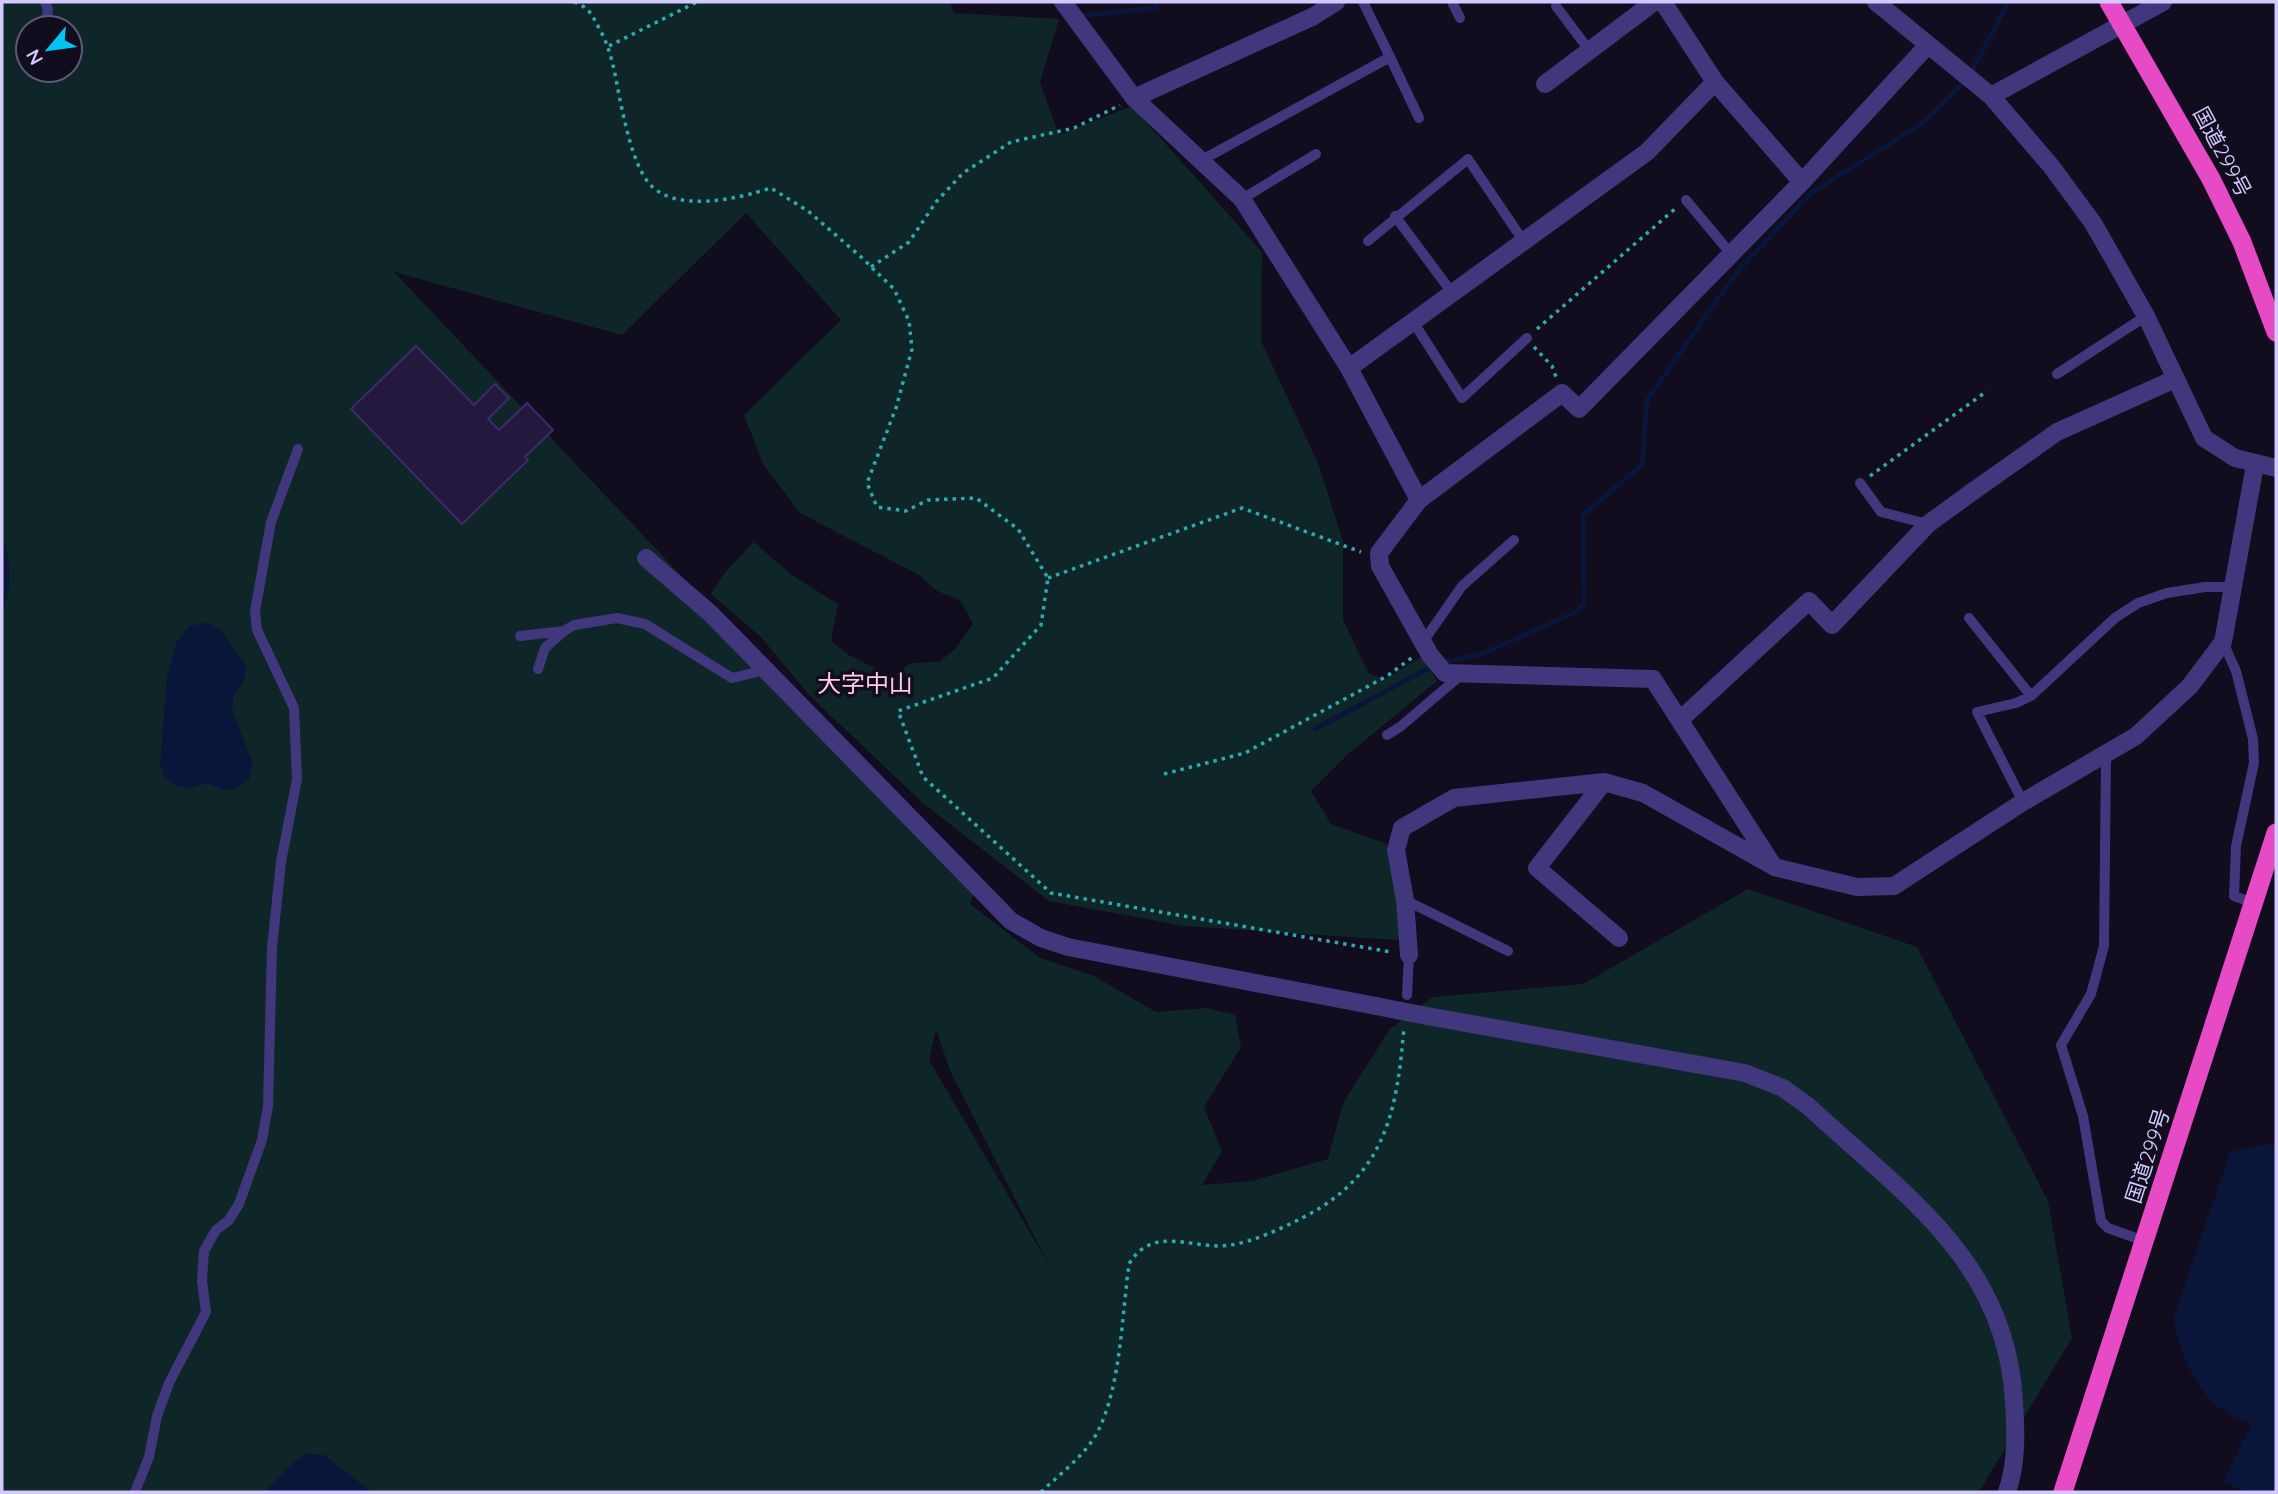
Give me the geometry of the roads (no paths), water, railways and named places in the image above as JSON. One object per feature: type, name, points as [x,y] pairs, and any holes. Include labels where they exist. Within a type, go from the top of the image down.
[{"type":"highway","name":"国道299号","points":[[2109,2],[2211,179],[2242,242],[2276,332]]},
{"type":"highway","name":"国道299号","points":[[2063,1492],[2276,833]]},
{"type":"street","points":[[1063,2],[1134,98],[1242,199],[1349,368],[1419,500]]},
{"type":"street","points":[[1134,98],[1314,16],[1336,2]]},
{"type":"street","points":[[1545,84],[1654,2]]},
{"type":"street","points":[[1663,2],[1714,82],[1802,182]]},
{"type":"street","points":[[1875,2],[1991,96],[2051,166],[2093,223],[2146,316],[2204,438],[2219,450],[2255,465],[2276,468]]},
{"type":"street","points":[[1991,96],[2163,2]]},
{"type":"street","points":[[1774,867],[1653,679],[1444,673],[1424,645],[1380,566],[1379,553],[1419,500],[1562,393],[1579,410],[1802,182],[1927,46]]},
{"type":"street","points":[[1349,368],[1647,152],[1714,82]]},
{"type":"street","points":[[1681,719],[1809,601],[1832,625],[1928,524],[2057,432],[2175,379]]},
{"type":"street","points":[[1409,955],[1405,900],[1396,850],[1402,828],[1454,798],[1604,782],[1643,793],[1774,867],[1857,887],[1894,886],[2022,802],[2106,756],[2136,736],[2190,686],[2223,642],[2255,465]]},
{"type":"street","points":[[646,558],[710,614],[985,898],[1011,921],[1041,938],[1068,947],[1427,1016],[1745,1073],[1783,1088],[1808,1106],[1948,1235],[1979,1280],[2003,1336],[2013,1385],[2016,1441],[2007,1492]]},
{"type":"street","points":[[1604,782],[1537,868],[1619,938]]},
{"type":"lane","points":[[1363,2],[1419,118]]},
{"type":"lane","points":[[1452,2],[1460,18]]},
{"type":"lane","points":[[1556,6],[1589,50]]},
{"type":"lane","points":[[1200,161],[1390,57]]},
{"type":"lane","points":[[1242,199],[1316,155]]},
{"type":"lane","points":[[1367,242],[1395,216],[1468,159],[1524,242]]},
{"type":"lane","points":[[1686,200],[1731,254]]},
{"type":"lane","points":[[1395,216],[1453,294]]},
{"type":"lane","points":[[2057,374],[2146,316]]},
{"type":"lane","points":[[1414,323],[1462,398],[1527,338]]},
{"type":"lane","points":[[135,1492],[149,1458],[157,1416],[169,1383],[206,1312],[202,1281],[204,1251],[216,1230],[229,1220],[239,1204],[262,1140],[268,1106],[272,948],[281,862],[296,769],[294,708],[257,630],[255,611],[271,522],[298,449]]},
{"type":"lane","points":[[1860,483],[1881,512],[1928,524]]},
{"type":"lane","points":[[1424,645],[1462,586],[1514,540]]},
{"type":"lane","points":[[2022,802],[1977,712],[2016,704],[2032,696],[2115,618],[2138,603],[2166,593],[2205,587],[2235,587]]},
{"type":"lane","points":[[538,669],[545,648],[564,631],[574,625],[617,618],[645,624],[732,678],[765,670]]},
{"type":"lane","points":[[1969,618],[2032,696]]},
{"type":"lane","points":[[520,636],[564,631]]},
{"type":"lane","points":[[2223,642],[2236,671],[2253,740],[2254,763],[2236,846],[2234,896],[2253,903]]},
{"type":"lane","points":[[1387,735],[1464,672]]},
{"type":"lane","points":[[2106,756],[2104,946],[2091,994],[2061,1045],[2083,1116],[2101,1221],[2108,1228],[2144,1241]]},
{"type":"lane","points":[[1405,900],[1508,951]]},
{"type":"lane","points":[[1407,995],[1409,955]]},
{"type":"water","points":[[2,534],[10,572],[2,610]]},
{"type":"water","points":[[208,622],[222,631],[246,665],[244,681],[234,695],[232,709],[253,765],[249,779],[239,787],[227,791],[207,783],[188,789],[176,786],[165,778],[160,764],[167,677],[176,643],[190,626]]},
{"type":"water","points":[[2276,1142],[2276,1492],[2247,1492],[2223,1482],[2251,1424],[2220,1409],[2200,1387],[2183,1353],[2174,1317],[2230,1152]]},
{"type":"water","points":[[307,1454],[324,1455],[372,1492],[265,1492],[289,1466]]},
{"type":"waterway","points":[[1079,16],[1156,8],[1156,2]]},
{"type":"waterway","points":[[1972,71],[2008,2]]},
{"type":"waterway","points":[[1444,662],[1482,654],[1576,612],[1584,602],[1583,515],[1642,465],[1647,400],[1737,272],[1811,193],[1923,123],[1965,81]]},
{"type":"waterway","points":[[1315,729],[1431,667]]},
{"type":"district","name":"大字中山","points":[[865,684]]}]
